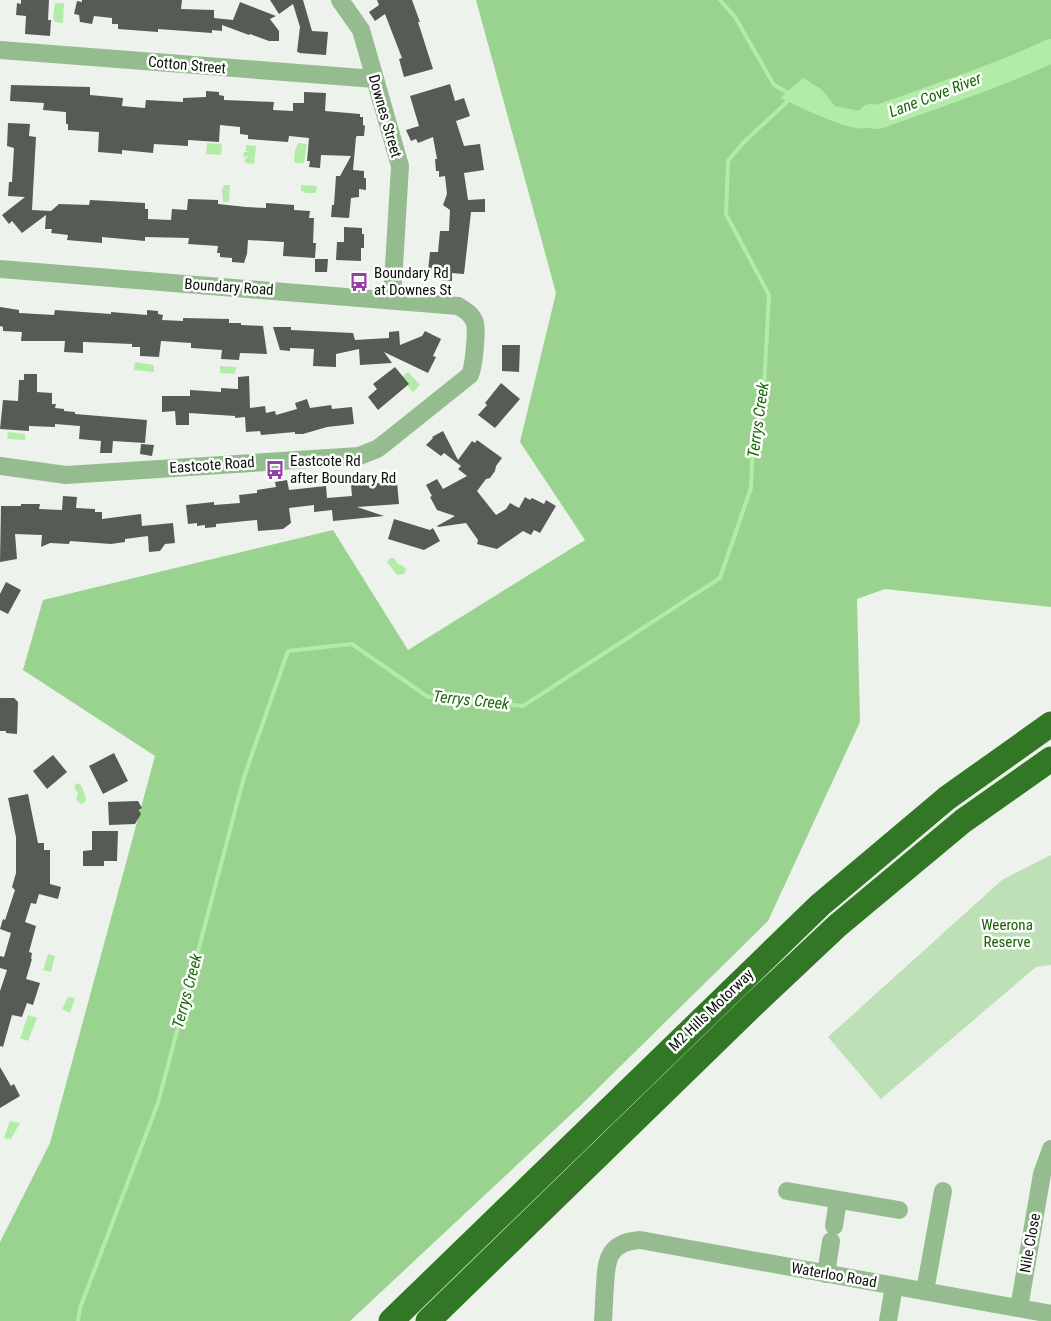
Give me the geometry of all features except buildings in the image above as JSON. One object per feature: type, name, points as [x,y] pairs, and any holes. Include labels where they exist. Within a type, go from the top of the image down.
[{"type":"highway","name":"M2 Hills Motorway","points":[[391,1321],[820,905],[947,798],[1051,724]]},
{"type":"highway","name":"M2 Hills Motorway","points":[[428,1321],[752,1006],[837,926],[963,821],[1051,759]]},
{"type":"street","name":"Downes Street","points":[[340,0],[361,30],[400,166],[392,300]]},
{"type":"street","name":"Cotton Street","points":[[0,50],[375,79]]},
{"type":"street","name":"Boundary Road","points":[[0,269],[458,306]]},
{"type":"street","name":"Eastcote Road","points":[[0,466],[66,475],[359,456],[385,443],[470,375],[473,367],[475,324],[469,313],[458,306]]},
{"type":"street","name":"Nile Close","points":[[1019,1308],[1042,1174],[1051,1149]]},
{"type":"street","points":[[787,1191],[899,1210]]},
{"type":"street","points":[[925,1291],[943,1191]]},
{"type":"street","points":[[826,1274],[838,1200]]},
{"type":"street","name":"Waterloo Road","points":[[603,1321],[606,1265],[610,1254],[618,1246],[628,1241],[640,1240],[1051,1314]]},
{"type":"street","points":[[888,1321],[894,1286]]},
{"type":"green space","name":"Weerona Reserve","points":[[1051,855],[1051,965],[1036,967],[881,1099],[828,1037],[1002,880]]},
{"type":"shaded area","points":[[476,0],[1051,0],[1051,607],[885,589],[857,599],[860,722],[768,921],[581,1105],[350,1321],[0,1321],[0,1242],[50,1143],[155,756],[23,670],[43,600],[333,530],[408,650],[585,540],[520,442],[556,293]]},
{"type":"shaded area","points":[[55,3],[64,3],[63,23],[55,22],[53,18]]},
{"type":"shaded area","points":[[803,78],[821,89],[835,106],[865,112],[909,102],[872,127],[859,128],[848,126],[780,98]]},
{"type":"shaded area","points":[[207,143],[222,144],[221,155],[206,154]]},
{"type":"shaded area","points":[[298,143],[307,144],[304,163],[296,163],[294,161]]},
{"type":"shaded area","points":[[246,145],[256,146],[254,164],[245,163],[245,158],[248,156],[243,157],[244,152],[248,152],[246,151]]},
{"type":"shaded area","points":[[224,185],[230,185],[229,202],[223,202],[222,190]]},
{"type":"shaded area","points":[[301,185],[317,186],[316,193],[301,191]]},
{"type":"shaded area","points":[[135,362],[154,365],[154,372],[134,370]]},
{"type":"shaded area","points":[[220,366],[236,367],[235,374],[220,373]]},
{"type":"shaded area","points":[[408,372],[420,385],[413,392],[401,378]]},
{"type":"shaded area","points":[[8,432],[25,434],[25,440],[7,439]]},
{"type":"shaded area","points":[[390,558],[394,558],[398,564],[406,569],[404,574],[397,575],[387,562]]},
{"type":"shaded area","points":[[77,783],[81,785],[86,798],[85,802],[81,804],[76,800],[78,794],[74,786]]},
{"type":"shaded area","points":[[48,954],[55,956],[51,972],[43,970]]},
{"type":"shaded area","points":[[68,997],[75,998],[70,1013],[62,1009]]},
{"type":"shaded area","points":[[28,1015],[37,1018],[28,1041],[19,1038]]},
{"type":"shaded area","points":[[10,1121],[20,1123],[11,1139],[4,1138]]},
{"type":"waterway","name":"Lane Cove River","points":[[720,0],[735,17],[774,85],[790,94]]},
{"type":"waterway","name":"Lane Cove River","points":[[870,116],[878,117],[943,94],[1051,51]]},
{"type":"waterway","name":"Terrys Creek","points":[[78,1321],[80,1308],[158,1103],[244,777],[288,651],[352,644],[428,697],[523,706],[720,578],[751,488],[752,462],[764,387],[769,295],[726,214],[728,161],[743,143],[791,98]]},
{"type":"place","name":"Boundary Rd at Downes St","points":[[359,282]]},
{"type":"place","name":"Eastcote Rd after Boundary Rd","points":[[275,470]]}]
